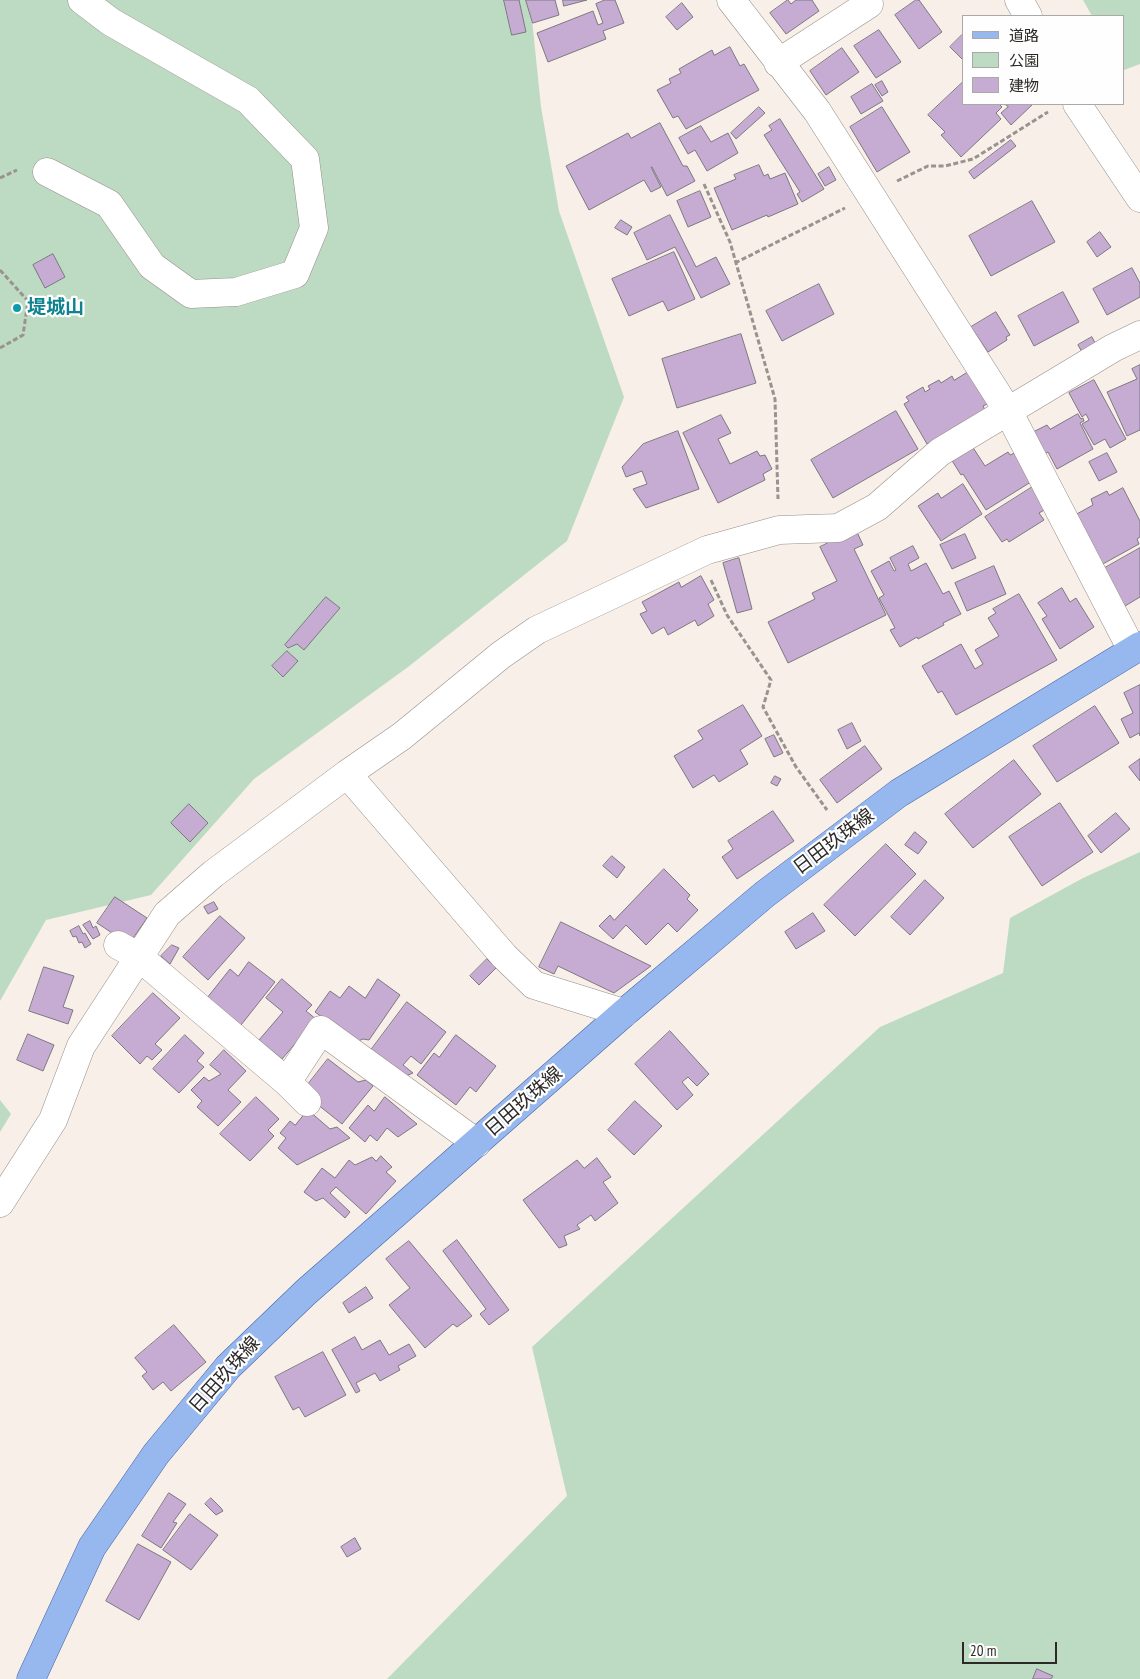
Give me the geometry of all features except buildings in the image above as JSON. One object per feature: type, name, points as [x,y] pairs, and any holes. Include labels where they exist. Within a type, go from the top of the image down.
[{"type":"main road","name":"日田玖珠線","points":[[31,1679],[92,1546],[156,1454],[228,1367],[306,1292],[624,1013],[765,894],[899,793],[1136,648]]},
{"type":"street","points":[[47,172],[109,204],[152,266],[191,294],[236,292],[295,274],[314,228],[305,159],[248,100],[110,22],[82,0]]},
{"type":"street","points":[[731,0],[817,111],[1008,411],[1136,648]]},
{"type":"street","points":[[1019,0],[1027,15]]},
{"type":"street","points":[[778,63],[869,4]]},
{"type":"street","points":[[1078,105],[1140,198]]},
{"type":"street","points":[[0,1203],[53,1120],[81,1046],[129,951],[167,914],[213,874],[347,774],[402,736],[501,655],[537,630],[707,550],[779,530],[838,528],[877,507],[940,452],[1113,348],[1140,335]]},
{"type":"street","points":[[347,774],[504,956],[534,985],[624,1013]]},
{"type":"street","points":[[129,951],[287,1082],[307,1102]]},
{"type":"street","points":[[287,1082],[321,1030],[477,1143]]},
{"type":"path","points":[[704,184],[730,242],[775,399],[779,530]]},
{"type":"path","points":[[0,270],[28,301],[23,335],[0,348]]},
{"type":"path","points":[[707,550],[709,574],[727,615],[772,680],[763,707],[796,767],[817,798],[846,833]]},
{"type":"green space","points":[[0,0],[530,0],[541,107],[559,211],[624,397],[567,541],[408,667],[254,779],[151,895],[46,920],[0,1001]]},
{"type":"green space","points":[[1083,0],[1140,0],[1140,64],[1125,70],[1125,15],[1091,15]]},
{"type":"green space","points":[[1140,852],[1140,1679],[387,1679],[567,1496],[532,1347],[880,1027],[1003,973],[1010,918],[1083,878]]},
{"type":"green space","points":[[0,1100],[11,1114],[0,1132]]},
{"type":"place","name":"堤城山","points":[[17,308]]}]
